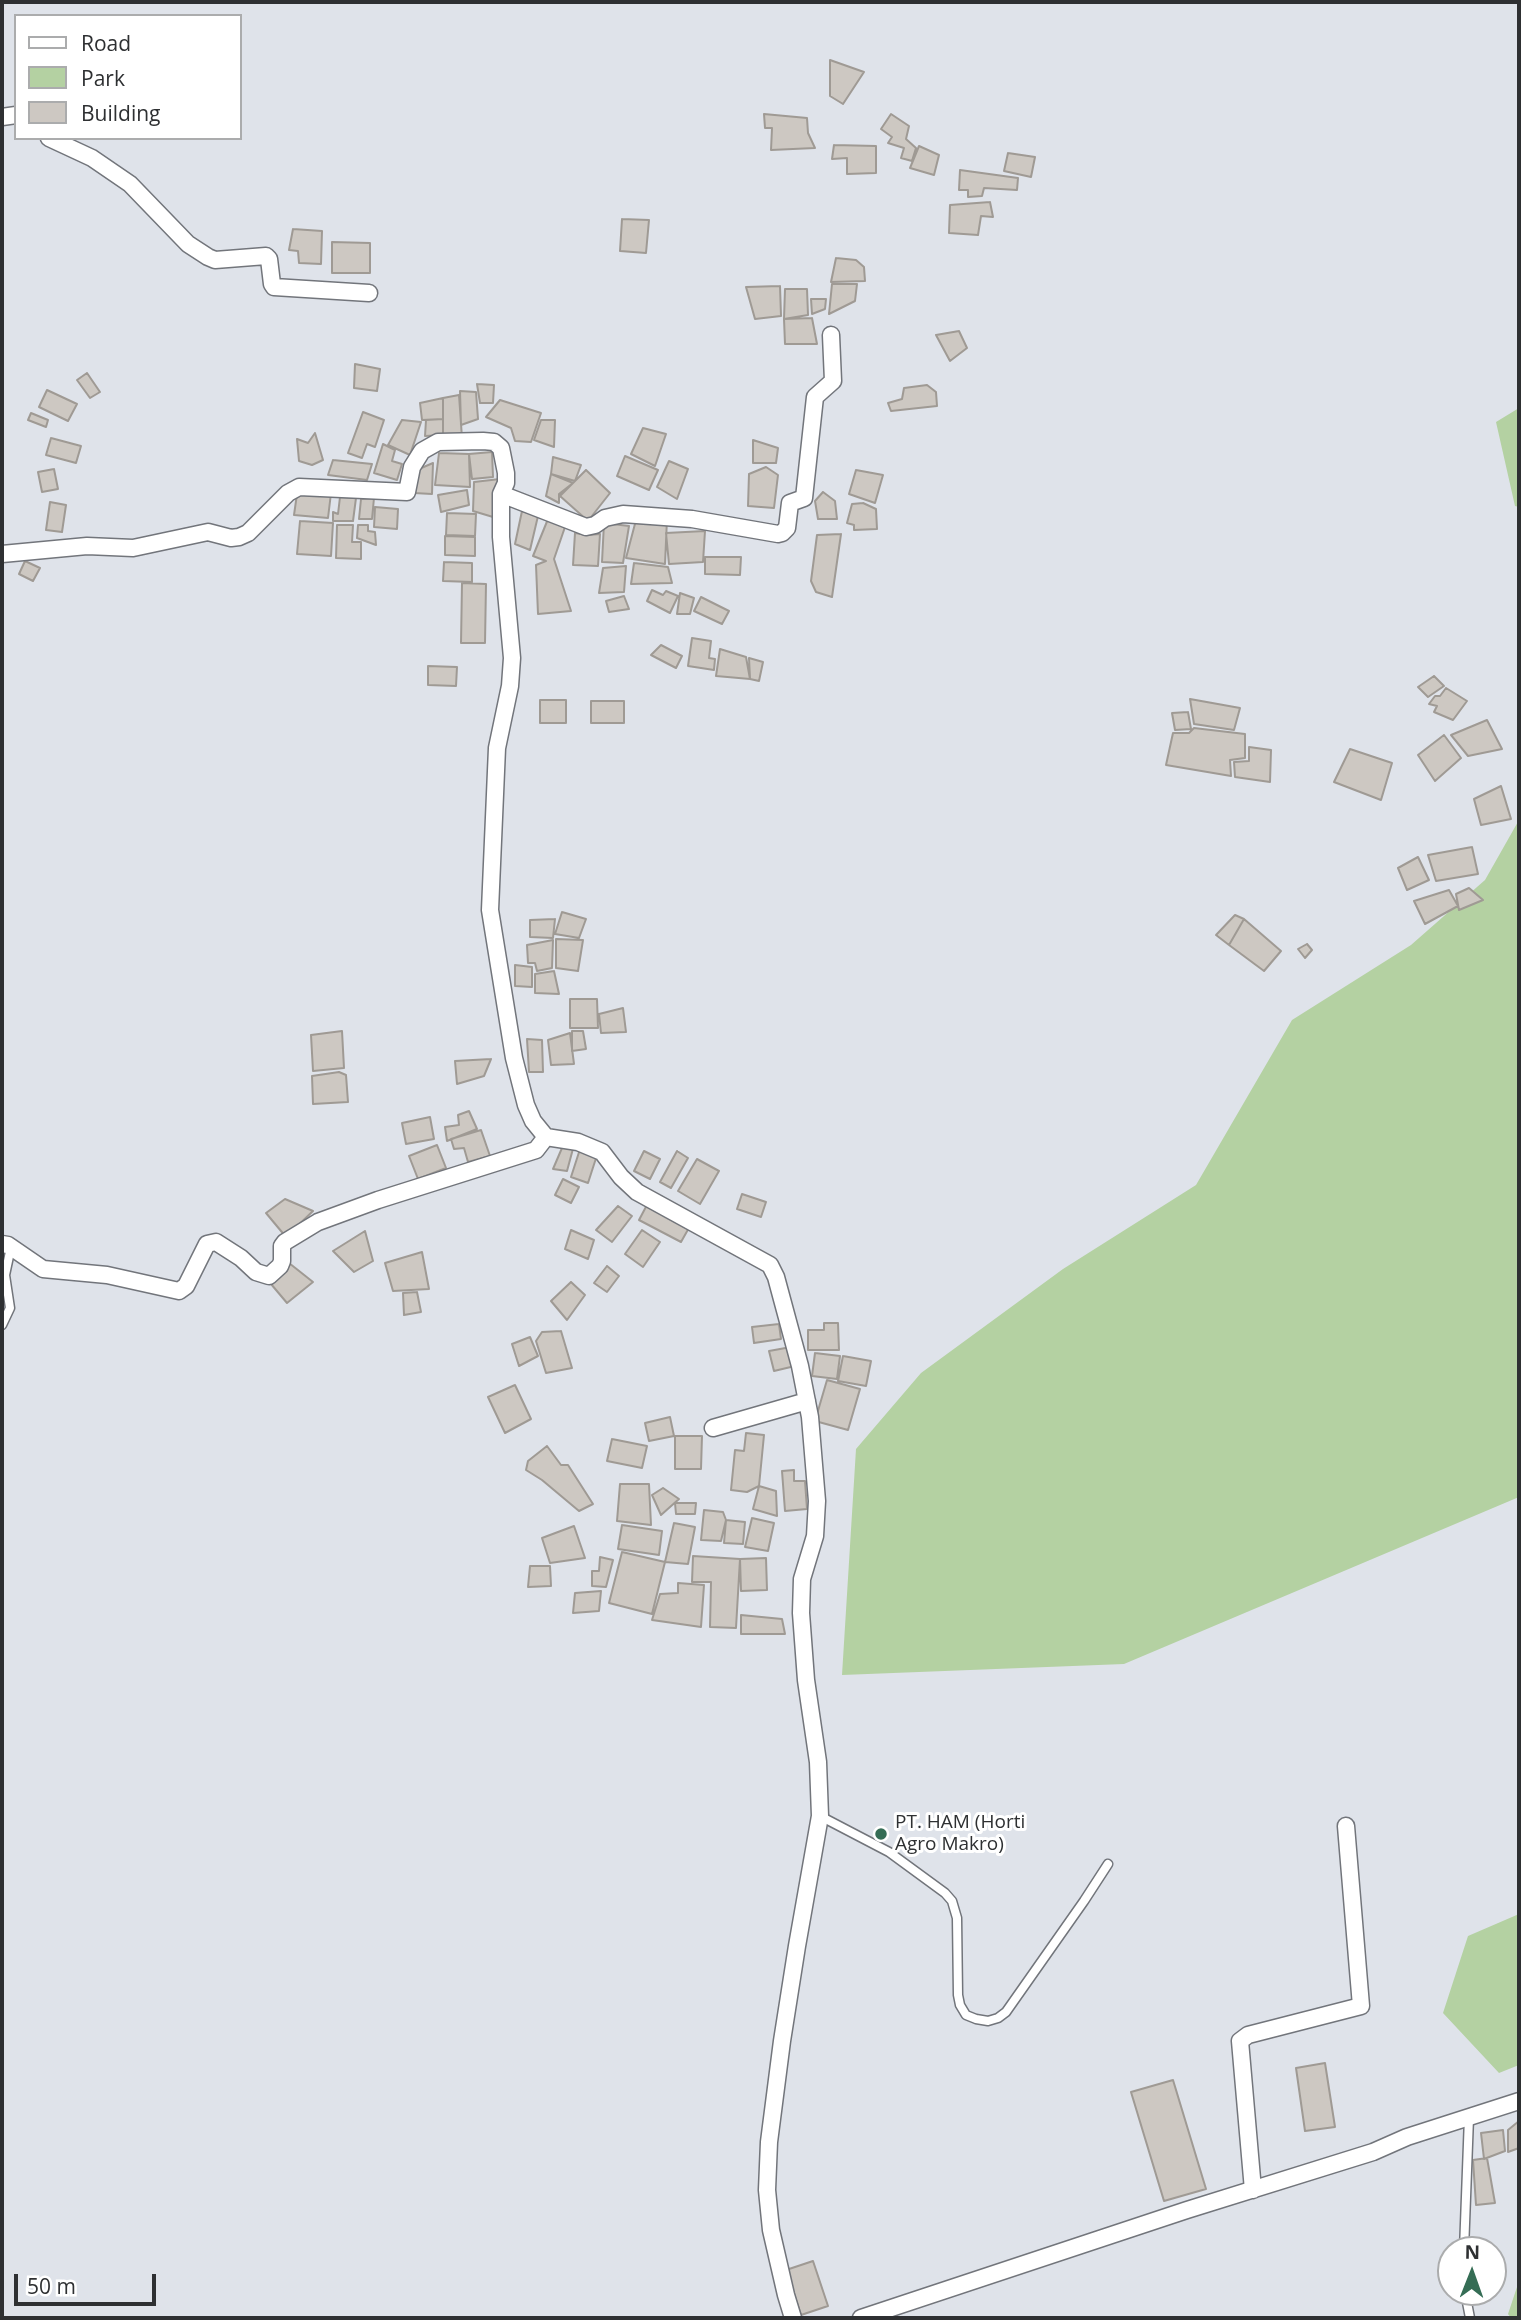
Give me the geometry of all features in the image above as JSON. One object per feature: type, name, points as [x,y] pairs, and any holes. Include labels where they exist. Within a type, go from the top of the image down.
[{"type":"street","points":[[53,140],[92,158],[130,184],[188,244],[208,257],[215,260],[266,256],[269,259],[274,287],[369,293]]},
{"type":"street","points":[[502,494],[586,527],[605,518],[623,514],[692,519],[782,533],[787,528],[790,503],[804,498],[814,400],[816,395],[833,381],[831,335]]},
{"type":"street","points":[[2,554],[87,546],[133,548],[208,532],[231,538],[239,537],[248,533],[288,493],[299,488],[407,492],[412,467],[422,451],[438,442],[494,442],[501,448],[506,473],[502,494],[501,537],[512,658],[510,686],[497,748],[490,910],[519,1078],[533,1121],[546,1137],[578,1142],[602,1152],[621,1177],[637,1192],[770,1265],[776,1277],[807,1401],[817,1501],[815,1536],[802,1579],[802,1613],[807,1690],[818,1762],[820,1816],[797,1945],[769,2154],[767,2190],[771,2230],[793,2318]]},
{"type":"street","points":[[6,1246],[43,1269],[107,1275],[179,1291],[186,1286],[207,1244],[213,1242],[242,1258],[256,1272],[269,1276],[280,1266],[285,1242],[318,1222],[536,1150],[546,1137]]},
{"type":"street","points":[[713,1428],[807,1401]]},
{"type":"street","points":[[1253,2190],[1239,2046],[1242,2037],[1361,2006],[1346,1826]]},
{"type":"street","points":[[861,2318],[1373,2152],[1407,2137],[1519,2101]]},
{"type":"lane","points":[[2,1325],[10,1308],[5,1275],[6,1246]]},
{"type":"lane","points":[[820,1816],[889,1852],[945,1893],[957,1918],[960,2005],[966,2015],[976,2019],[988,2021],[1006,2012],[1108,1864]]},
{"type":"lane","points":[[1465,2236],[1469,2117]]},
{"type":"green space","points":[[1519,408],[1519,507],[1515,506],[1496,422]]},
{"type":"green space","points":[[1519,820],[1519,1497],[1124,1664],[842,1675],[856,1449],[921,1373],[1063,1269],[1196,1185],[1292,1020],[1411,945],[1485,880]]},
{"type":"green space","points":[[1519,1914],[1519,2065],[1499,2073],[1443,2013],[1468,1936]]},
{"type":"green space","points":[[1519,2281],[1519,2318],[1511,2318],[1508,2314]]},
{"type":"building","points":[[830,60],[864,72],[843,104],[830,96]]},
{"type":"building","points":[[764,114],[807,118],[808,133],[815,148],[771,150],[772,128],[765,128]]},
{"type":"building","points":[[891,114],[909,126],[906,139],[916,148],[912,161],[901,158],[904,148],[888,143],[892,137],[881,129]]},
{"type":"building","points":[[834,145],[876,146],[876,173],[847,174],[847,158],[832,159]]},
{"type":"building","points":[[919,146],[939,155],[934,175],[910,168]]},
{"type":"building","points":[[1008,153],[1035,157],[1031,177],[1004,171]]},
{"type":"building","points":[[960,170],[1018,178],[1017,190],[984,188],[982,196],[968,197],[968,190],[959,190]]},
{"type":"building","points":[[990,202],[993,217],[981,216],[978,235],[949,233],[950,205]]},
{"type":"building","points":[[622,219],[649,220],[646,253],[620,251]]},
{"type":"building","points":[[293,229],[322,231],[321,264],[299,263],[298,251],[289,250]]},
{"type":"building","points":[[332,242],[370,243],[370,273],[332,273]]},
{"type":"building","points":[[836,258],[856,260],[864,267],[865,281],[831,282]]},
{"type":"building","points":[[832,284],[857,284],[855,301],[829,314]]},
{"type":"building","points":[[780,286],[781,316],[755,319],[746,287]]},
{"type":"building","points":[[785,289],[807,289],[808,315],[784,319]]},
{"type":"building","points":[[811,299],[826,299],[825,309],[812,314]]},
{"type":"building","points":[[812,318],[817,344],[785,344],[784,319]]},
{"type":"building","points":[[959,331],[967,348],[950,361],[936,335]]},
{"type":"building","points":[[355,364],[380,369],[377,391],[354,388]]},
{"type":"building","points":[[87,373],[100,392],[90,398],[77,380]]},
{"type":"building","points":[[477,384],[494,385],[493,403],[480,403]]},
{"type":"building","points":[[927,385],[936,392],[937,406],[891,411],[888,403],[902,399],[904,388]]},
{"type":"building","points":[[47,390],[77,404],[68,421],[39,407]]},
{"type":"building","points":[[460,391],[476,392],[478,419],[461,425]]},
{"type":"building","points":[[459,395],[462,438],[443,438],[443,398]]},
{"type":"building","points":[[443,398],[443,419],[422,420],[420,403]]},
{"type":"building","points":[[500,400],[541,413],[531,442],[515,441],[511,428],[486,417]]},
{"type":"building","points":[[363,412],[384,420],[375,447],[367,444],[362,458],[348,453]]},
{"type":"building","points":[[31,413],[48,420],[46,427],[28,420]]},
{"type":"building","points":[[443,419],[443,435],[425,436],[426,420]]},
{"type":"building","points":[[402,420],[421,422],[410,455],[388,445]]},
{"type":"building","points":[[541,420],[555,420],[554,447],[534,440]]},
{"type":"building","points":[[643,428],[666,434],[655,466],[631,454]]},
{"type":"building","points":[[315,433],[323,460],[312,465],[299,461],[297,439],[308,443]]},
{"type":"building","points":[[51,438],[81,446],[76,463],[46,455]]},
{"type":"building","points":[[753,440],[778,448],[776,463],[753,463]]},
{"type":"building","points":[[383,444],[395,450],[392,461],[402,464],[397,480],[374,473]]},
{"type":"building","points":[[492,452],[493,477],[472,479],[469,454]]},
{"type":"building","points":[[439,453],[469,454],[470,487],[435,485]]},
{"type":"building","points":[[625,456],[658,470],[649,490],[617,476]]},
{"type":"building","points":[[553,457],[581,465],[575,481],[551,474]]},
{"type":"building","points":[[333,460],[372,464],[367,480],[328,475]]},
{"type":"building","points":[[669,461],[688,469],[677,499],[657,487]]},
{"type":"building","points":[[433,463],[432,494],[414,493],[419,469]]},
{"type":"building","points":[[766,467],[778,475],[774,508],[748,506],[749,474]]},
{"type":"building","points":[[54,469],[58,489],[42,492],[38,472]]},
{"type":"building","points":[[586,470],[610,493],[588,521],[560,496]]},
{"type":"building","points":[[856,470],[883,475],[875,503],[849,494]]},
{"type":"building","points":[[551,474],[573,483],[559,494],[559,503],[546,496]]},
{"type":"building","points":[[500,479],[493,517],[473,511],[474,482]]},
{"type":"building","points":[[467,490],[469,505],[441,512],[438,495]]},
{"type":"building","points":[[823,492],[835,501],[837,519],[818,519],[815,501]]},
{"type":"building","points":[[331,493],[328,518],[294,515],[297,494]]},
{"type":"building","points":[[340,497],[356,498],[353,521],[333,521],[333,512],[338,514]]},
{"type":"building","points":[[374,498],[372,519],[359,519],[361,499]]},
{"type":"building","points":[[50,502],[66,505],[62,532],[46,530]]},
{"type":"building","points":[[863,503],[876,509],[877,529],[854,530],[854,525],[847,523],[852,504]]},
{"type":"building","points":[[375,507],[398,509],[397,529],[374,527]]},
{"type":"building","points":[[522,511],[538,516],[530,550],[515,544]]},
{"type":"building","points":[[447,513],[476,514],[475,536],[446,535]]},
{"type":"building","points":[[548,519],[565,527],[554,559],[571,611],[538,614],[536,565],[546,561],[533,556]]},
{"type":"building","points":[[667,519],[665,564],[626,558],[636,520]]},
{"type":"building","points":[[300,521],[333,523],[331,556],[297,554]]},
{"type":"building","points":[[604,523],[629,526],[623,563],[602,562]]},
{"type":"building","points":[[337,525],[353,525],[352,542],[361,542],[361,559],[336,558]]},
{"type":"building","points":[[358,525],[368,525],[368,531],[375,532],[376,545],[357,538]]},
{"type":"building","points":[[705,531],[703,562],[669,564],[666,533]]},
{"type":"building","points":[[575,533],[600,534],[598,566],[573,565]]},
{"type":"building","points":[[841,534],[832,597],[816,592],[811,581],[817,535]]},
{"type":"building","points":[[445,536],[475,537],[475,556],[445,555]]},
{"type":"building","points":[[705,557],[741,557],[740,575],[705,574]]},
{"type":"building","points":[[25,561],[40,568],[33,581],[19,574]]},
{"type":"building","points":[[444,562],[472,563],[472,582],[443,581]]},
{"type":"building","points":[[634,563],[668,567],[672,583],[631,584]]},
{"type":"building","points":[[626,566],[624,592],[599,593],[603,568]]},
{"type":"building","points":[[462,583],[486,584],[485,643],[461,643]]},
{"type":"building","points":[[652,590],[663,595],[666,591],[678,596],[670,613],[647,601]]},
{"type":"building","points":[[680,593],[694,598],[690,614],[677,614]]},
{"type":"building","points":[[624,596],[629,609],[609,612],[606,601]]},
{"type":"building","points":[[701,597],[729,611],[722,624],[694,611]]},
{"type":"building","points":[[692,638],[711,641],[709,658],[715,659],[714,670],[688,666]]},
{"type":"building","points":[[661,645],[682,656],[676,668],[651,655]]},
{"type":"building","points":[[720,649],[746,657],[750,679],[716,676]]},
{"type":"building","points":[[749,658],[763,662],[759,681],[750,679]]},
{"type":"building","points":[[428,666],[457,667],[456,686],[428,685]]},
{"type":"building","points":[[1434,676],[1444,686],[1428,697],[1418,687]]},
{"type":"building","points":[[1446,688],[1467,701],[1453,720],[1434,712],[1437,706],[1429,704]]},
{"type":"building","points":[[1190,699],[1240,708],[1234,730],[1194,724]]},
{"type":"building","points":[[540,700],[566,700],[566,723],[540,723]]},
{"type":"building","points":[[591,701],[624,701],[624,723],[591,723]]},
{"type":"building","points":[[1188,712],[1191,729],[1175,730],[1172,713]]},
{"type":"building","points":[[1487,720],[1502,749],[1468,756],[1451,735]]},
{"type":"building","points":[[1194,728],[1245,734],[1245,758],[1230,760],[1231,776],[1166,765],[1173,733],[1189,733]]},
{"type":"building","points":[[1444,735],[1461,758],[1435,781],[1418,755]]},
{"type":"building","points":[[1249,747],[1271,750],[1270,782],[1235,777],[1234,762],[1249,761]]},
{"type":"building","points":[[1350,749],[1392,763],[1381,800],[1334,782]]},
{"type":"building","points":[[1501,786],[1511,819],[1481,825],[1474,799]]},
{"type":"building","points":[[1472,847],[1478,874],[1436,881],[1428,855]]},
{"type":"building","points":[[1418,857],[1429,880],[1407,890],[1398,868]]},
{"type":"building","points":[[1469,888],[1483,900],[1459,910],[1456,894]]},
{"type":"building","points":[[1449,890],[1458,906],[1425,924],[1414,901]]},
{"type":"building","points":[[562,912],[586,919],[579,938],[555,934]]},
{"type":"building","points":[[1235,915],[1244,919],[1229,945],[1216,935]]},
{"type":"building","points":[[555,919],[553,938],[530,937],[530,920]]},
{"type":"building","points":[[1244,919],[1281,951],[1264,971],[1229,945]]},
{"type":"building","points":[[556,939],[583,940],[578,971],[556,968]]},
{"type":"building","points":[[553,940],[552,968],[537,971],[535,963],[528,963],[527,945]]},
{"type":"building","points":[[1307,944],[1312,950],[1305,958],[1298,949]]},
{"type":"building","points":[[515,965],[532,967],[532,987],[515,986]]},
{"type":"building","points":[[554,971],[559,994],[535,993],[535,974]]},
{"type":"building","points":[[570,999],[597,999],[598,1028],[570,1028]]},
{"type":"building","points":[[623,1008],[626,1032],[601,1033],[599,1014]]},
{"type":"building","points":[[342,1031],[344,1068],[313,1071],[311,1035]]},
{"type":"building","points":[[572,1031],[583,1031],[586,1049],[572,1051]]},
{"type":"building","points":[[570,1033],[574,1064],[551,1065],[548,1040]]},
{"type":"building","points":[[527,1039],[542,1040],[543,1072],[529,1072]]},
{"type":"building","points":[[491,1059],[484,1076],[457,1084],[455,1061]]},
{"type":"building","points":[[339,1072],[346,1075],[348,1102],[313,1104],[312,1076]]},
{"type":"building","points":[[469,1111],[477,1129],[447,1141],[445,1127],[459,1125],[458,1115]]},
{"type":"building","points":[[430,1117],[434,1139],[406,1144],[402,1123]]},
{"type":"building","points":[[481,1130],[490,1156],[468,1162],[464,1148],[454,1149],[451,1139]]},
{"type":"building","points":[[565,1141],[574,1145],[567,1171],[553,1169]]},
{"type":"building","points":[[437,1145],[446,1168],[418,1179],[409,1156]]},
{"type":"building","points":[[581,1146],[598,1152],[588,1183],[571,1177]]},
{"type":"building","points":[[644,1151],[660,1159],[650,1179],[634,1171]]},
{"type":"building","points":[[677,1151],[688,1158],[671,1188],[660,1182]]},
{"type":"building","points":[[697,1159],[719,1171],[700,1204],[678,1191]]},
{"type":"building","points":[[563,1179],[579,1187],[571,1203],[555,1195]]},
{"type":"building","points":[[742,1194],[766,1202],[761,1217],[737,1209]]},
{"type":"building","points":[[285,1199],[313,1211],[286,1237],[266,1213]]},
{"type":"building","points":[[648,1203],[690,1226],[681,1242],[639,1220]]},
{"type":"building","points":[[618,1206],[632,1216],[612,1242],[596,1230]]},
{"type":"building","points":[[571,1230],[594,1240],[588,1259],[565,1249]]},
{"type":"building","points":[[642,1230],[660,1242],[643,1267],[625,1254]]},
{"type":"building","points":[[365,1231],[373,1261],[354,1272],[333,1251]]},
{"type":"building","points":[[422,1252],[429,1289],[393,1291],[385,1263]]},
{"type":"building","points":[[289,1263],[313,1282],[287,1303],[271,1284]]},
{"type":"building","points":[[607,1266],[619,1276],[607,1292],[594,1283]]},
{"type":"building","points":[[571,1282],[585,1295],[567,1320],[551,1301]]},
{"type":"building","points":[[417,1292],[421,1312],[404,1315],[403,1293]]},
{"type":"building","points":[[824,1323],[838,1323],[839,1350],[808,1350],[808,1330],[824,1330]]},
{"type":"building","points":[[779,1324],[781,1339],[754,1343],[752,1327]]},
{"type":"building","points":[[561,1331],[572,1368],[546,1373],[536,1341],[542,1332]]},
{"type":"building","points":[[530,1337],[538,1356],[519,1366],[512,1344]]},
{"type":"building","points":[[791,1347],[795,1366],[774,1371],[769,1351]]},
{"type":"building","points":[[815,1353],[840,1356],[837,1379],[812,1376]]},
{"type":"building","points":[[843,1356],[871,1361],[866,1386],[838,1381]]},
{"type":"building","points":[[827,1380],[860,1389],[848,1430],[815,1421]]},
{"type":"building","points":[[515,1385],[531,1419],[505,1433],[488,1397]]},
{"type":"building","points":[[670,1417],[674,1436],[649,1441],[645,1423]]},
{"type":"building","points":[[746,1433],[764,1435],[759,1486],[747,1492],[731,1490],[735,1450],[744,1451]]},
{"type":"building","points":[[675,1436],[702,1436],[701,1469],[675,1469]]},
{"type":"building","points":[[612,1439],[647,1446],[642,1468],[607,1461]]},
{"type":"building","points":[[547,1446],[561,1465],[568,1465],[593,1504],[579,1511],[526,1470],[528,1461]]},
{"type":"building","points":[[794,1470],[794,1481],[805,1481],[807,1509],[785,1511],[782,1471]]},
{"type":"building","points":[[620,1484],[649,1484],[651,1525],[617,1521]]},
{"type":"building","points":[[759,1486],[776,1491],[777,1516],[753,1509]]},
{"type":"building","points":[[663,1488],[679,1499],[661,1515],[652,1495]]},
{"type":"building","points":[[675,1503],[696,1503],[695,1514],[676,1514]]},
{"type":"building","points":[[704,1510],[723,1512],[726,1520],[721,1541],[701,1540]]},
{"type":"building","points":[[752,1518],[774,1523],[768,1551],[745,1547]]},
{"type":"building","points":[[726,1520],[745,1522],[743,1544],[724,1543]]},
{"type":"building","points":[[674,1523],[695,1527],[688,1564],[665,1562]]},
{"type":"building","points":[[622,1525],[662,1531],[659,1555],[618,1549]]},
{"type":"building","points":[[574,1526],[585,1558],[550,1563],[542,1538]]},
{"type":"building","points":[[622,1552],[665,1562],[652,1614],[609,1603]]},
{"type":"building","points":[[693,1556],[740,1559],[736,1628],[710,1627],[711,1582],[692,1582]]},
{"type":"building","points":[[600,1557],[613,1560],[606,1587],[592,1586],[592,1571],[599,1571]]},
{"type":"building","points":[[766,1558],[767,1590],[741,1591],[740,1559]]},
{"type":"building","points":[[530,1566],[550,1566],[551,1586],[528,1587]]},
{"type":"building","points":[[678,1583],[704,1585],[701,1627],[652,1620],[660,1594],[678,1593]]},
{"type":"building","points":[[601,1591],[599,1611],[573,1613],[575,1593]]},
{"type":"building","points":[[741,1615],[782,1619],[785,1634],[741,1634]]},
{"type":"building","points":[[1325,2063],[1335,2127],[1305,2131],[1296,2068]]},
{"type":"building","points":[[1173,2080],[1206,2189],[1164,2201],[1131,2092]]},
{"type":"building","points":[[1519,2121],[1519,2148],[1508,2152],[1508,2130]]},
{"type":"building","points":[[1503,2130],[1505,2151],[1484,2159],[1481,2133]]},
{"type":"building","points":[[1487,2158],[1495,2203],[1476,2205],[1473,2160]]},
{"type":"building","points":[[813,2261],[828,2306],[801,2315],[786,2270]]},
{"type":"place","name":"PT. HAM (Horti Agro Makro)","points":[[881,1834]]}]
